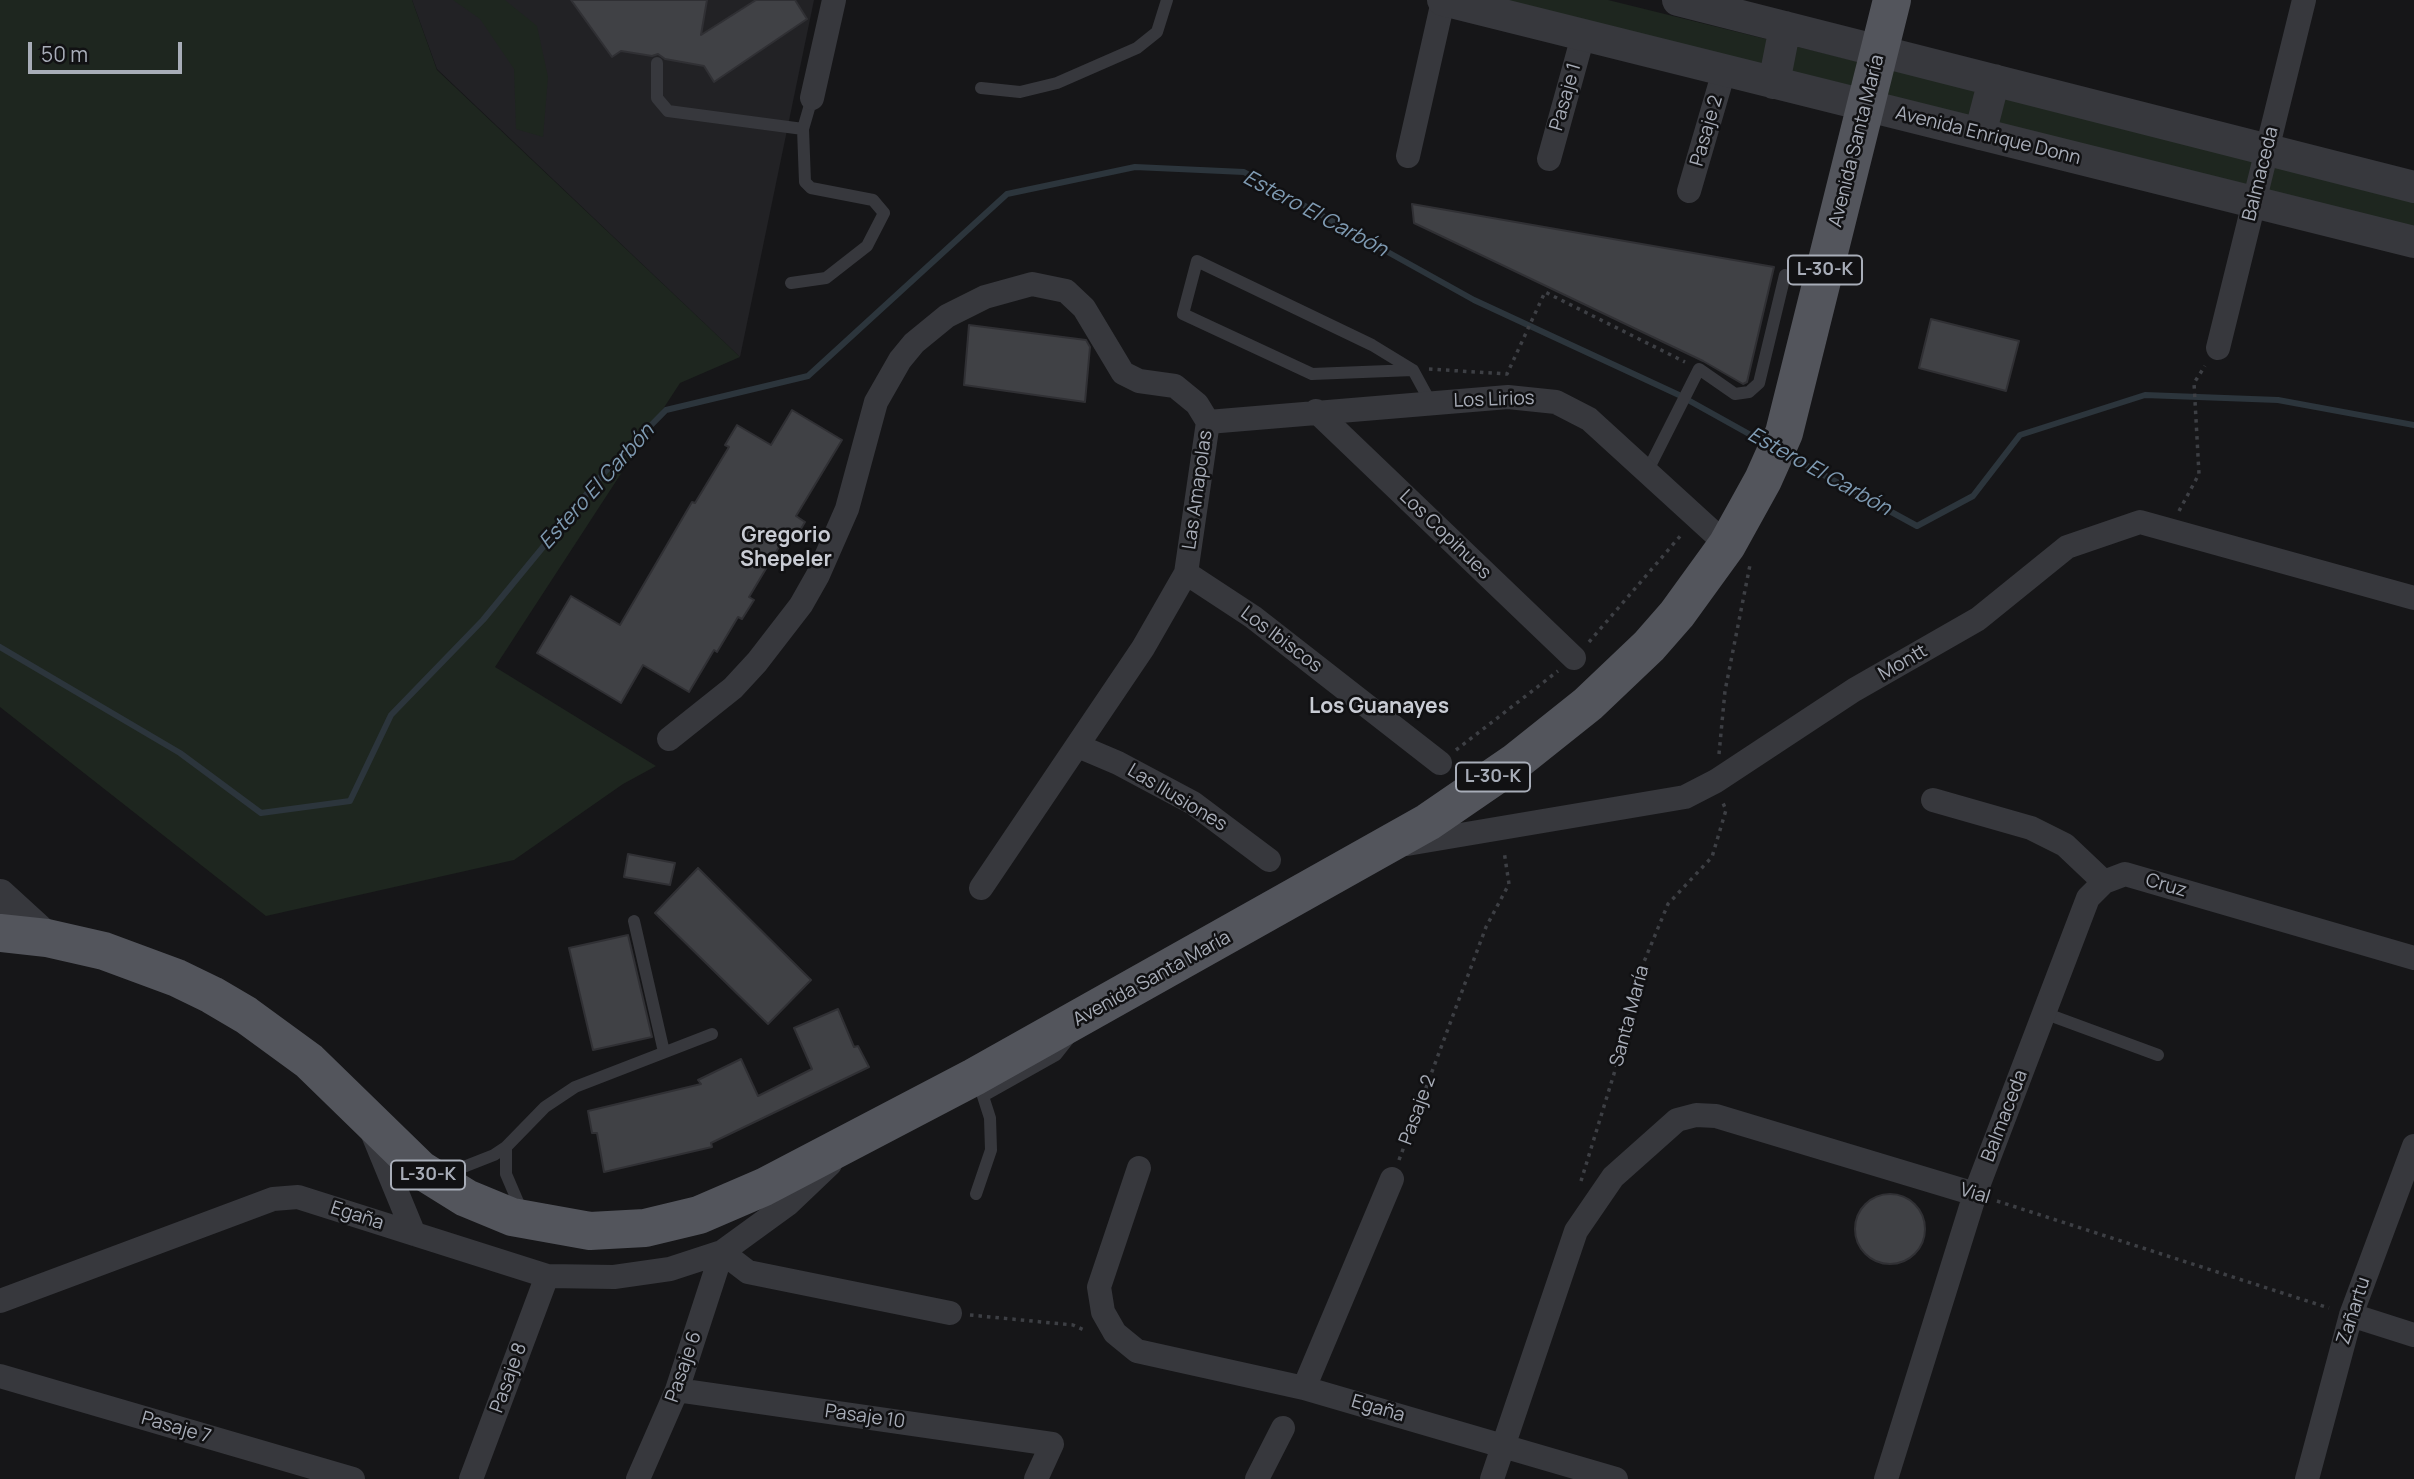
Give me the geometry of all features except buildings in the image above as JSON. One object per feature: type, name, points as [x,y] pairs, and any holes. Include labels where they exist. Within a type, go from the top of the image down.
[{"type":"main road","name":"Avenida Santa María","points":[[0,933],[47,938],[141,964],[212,995],[288,1045],[421,1170],[466,1198],[534,1223],[590,1231],[631,1230],[672,1223],[764,1187],[856,1139],[979,1087],[1076,1022],[1383,848],[1472,793],[1588,704],[1663,630],[1727,545],[1763,480],[1784,433],[1892,0]]},
{"type":"street","points":[[812,98],[835,0]]},
{"type":"street","points":[[1408,156],[1442,0]]},
{"type":"street","name":"Avenida Enrique Donn","points":[[1442,0],[2414,242]]},
{"type":"street","points":[[1678,0],[2414,187]]},
{"type":"street","name":"Balmaceda","points":[[2218,348],[2304,0]]},
{"type":"street","points":[[1774,83],[1785,27]]},
{"type":"street","name":"Pasaje 1","points":[[1549,159],[1583,36]]},
{"type":"street","name":"Pasaje 2","points":[[1689,191],[1724,71]]},
{"type":"street","points":[[1980,134],[1994,80]]},
{"type":"street","name":"Las Amapolas","points":[[669,739],[733,688],[757,662],[800,605],[818,575],[847,509],[868,425],[887,380],[914,343],[947,316],[985,297],[1023,285],[1054,286],[1076,298],[1084,308],[1123,373],[1148,384],[1175,386],[1197,404],[1208,422],[1185,573],[1143,648],[981,888]]},
{"type":"street","name":"Los Lirios","points":[[1208,422],[1316,411],[1524,396],[1556,402],[1589,419],[1648,470],[1727,545]]},
{"type":"street","name":"Los Copihues","points":[[1316,411],[1574,659]]},
{"type":"street","name":"Montt","points":[[1383,848],[1685,797],[1716,781],[1854,690],[1978,619],[2067,548],[2102,532],[2140,522],[2170,528],[2414,598]]},
{"type":"street","name":"Los Ibiscos","points":[[1185,573],[1253,617],[1440,763]]},
{"type":"street","name":"Las Ilusiones","points":[[1078,746],[1118,763],[1193,803],[1269,860]]},
{"type":"street","points":[[1933,800],[2031,828],[2065,845],[2104,882]]},
{"type":"street","name":"Cruz","points":[[2104,882],[2125,874],[2414,958]]},
{"type":"street","name":"Balmaceda","points":[[1886,1479],[1975,1194],[2088,898],[2104,882]]},
{"type":"street","points":[[0,895],[47,938]]},
{"type":"street","points":[[365,1115],[414,1234]]},
{"type":"street","name":"Vial","points":[[1576,1231],[1599,1194],[1628,1161],[1668,1126],[1696,1115],[1716,1116],[1975,1194]]},
{"type":"street","name":"Egaña","points":[[0,1301],[273,1199],[298,1197],[547,1276],[614,1277],[670,1269],[722,1252],[788,1204],[856,1139]]},
{"type":"street","name":"Zañartu","points":[[2307,1479],[2351,1315],[2414,1146]]},
{"type":"street","name":"Egaña","points":[[1139,1168],[1099,1287],[1103,1312],[1115,1332],[1137,1352],[1304,1388],[1616,1479]]},
{"type":"street","points":[[1304,1388],[1392,1179]]},
{"type":"street","points":[[1492,1479],[1576,1231]]},
{"type":"street","points":[[722,1252],[748,1272],[950,1313]]},
{"type":"street","name":"Pasaje 6","points":[[638,1479],[677,1390],[722,1252]]},
{"type":"street","name":"Pasaje 8","points":[[471,1479],[547,1276]]},
{"type":"street","points":[[2351,1315],[2414,1335]]},
{"type":"street","name":"Pasaje 7","points":[[0,1376],[353,1479]]},
{"type":"street","name":"Pasaje 10","points":[[677,1390],[1052,1444],[1036,1479]]},
{"type":"street","points":[[1257,1479],[1283,1428]]},
{"type":"lane","points":[[981,88],[1020,92],[1057,83],[1137,48],[1157,32],[1167,0]]},
{"type":"lane","points":[[657,63],[657,98],[668,111],[803,129]]},
{"type":"lane","points":[[791,283],[826,278],[867,246],[884,213],[873,200],[811,188],[805,183],[803,129],[812,98]]},
{"type":"lane","points":[[1413,370],[1312,374],[1183,314],[1197,261],[1372,345],[1413,370],[1431,403]]},
{"type":"lane","points":[[1648,470],[1699,369],[1735,394],[1749,392],[1759,383],[1785,275]]},
{"type":"lane","points":[[634,921],[664,1052]]},
{"type":"lane","points":[[2044,1013],[2158,1055]]},
{"type":"lane","points":[[421,1170],[467,1166],[506,1147],[545,1107],[575,1087],[712,1034]]},
{"type":"lane","points":[[976,1194],[991,1150],[990,1118],[979,1087]]},
{"type":"lane","points":[[506,1147],[509,1188],[524,1214],[534,1223]]},
{"type":"path","points":[[1413,370],[1444,368],[1507,374],[1545,292],[1699,369]]},
{"type":"path","points":[[2170,528],[2199,474],[2193,409],[2194,383]]},
{"type":"path","name":"Santa María","points":[[1576,1231],[1575,1205],[1622,1051],[1636,981],[1668,904],[1712,857],[1726,810],[1716,781],[1725,691],[1754,548],[1727,545]]},
{"type":"path","name":"Pasaje 2","points":[[1392,1179],[1486,928],[1509,884],[1500,828]]},
{"type":"path","name":"Vial","points":[[1975,1194],[2351,1315]]},
{"type":"path","points":[[950,1313],[1073,1325],[1098,1335]]},
{"type":"shaded area","points":[[0,0],[412,0],[437,70],[740,357],[680,383],[495,667],[656,766],[623,784],[514,860],[266,916],[0,707]]},
{"type":"shaded area","points":[[412,0],[814,0],[740,357],[437,69]]},
{"type":"shaded area","points":[[453,0],[505,0],[537,26],[548,77],[543,137],[516,129],[514,69],[480,19]]},
{"type":"shaded area","points":[[1483,0],[1608,0],[2414,199],[2414,229]]},
{"type":"waterway","name":"Estero El Carbón","points":[[0,647],[180,753],[261,813],[350,801],[391,715],[483,620],[604,473],[666,410],[808,376],[1007,194],[1135,167],[1244,172],[1474,300],[1679,395],[1767,444]]},
{"type":"waterway","name":"Estero El Carbón","points":[[1789,456],[1917,526],[1973,496],[2020,435],[2145,395],[2278,400],[2414,425]]},
{"type":"district","name":"Gregorio Shepeler","points":[[786,548]]},
{"type":"district","name":"Los Guanayes","points":[[1379,707]]}]
